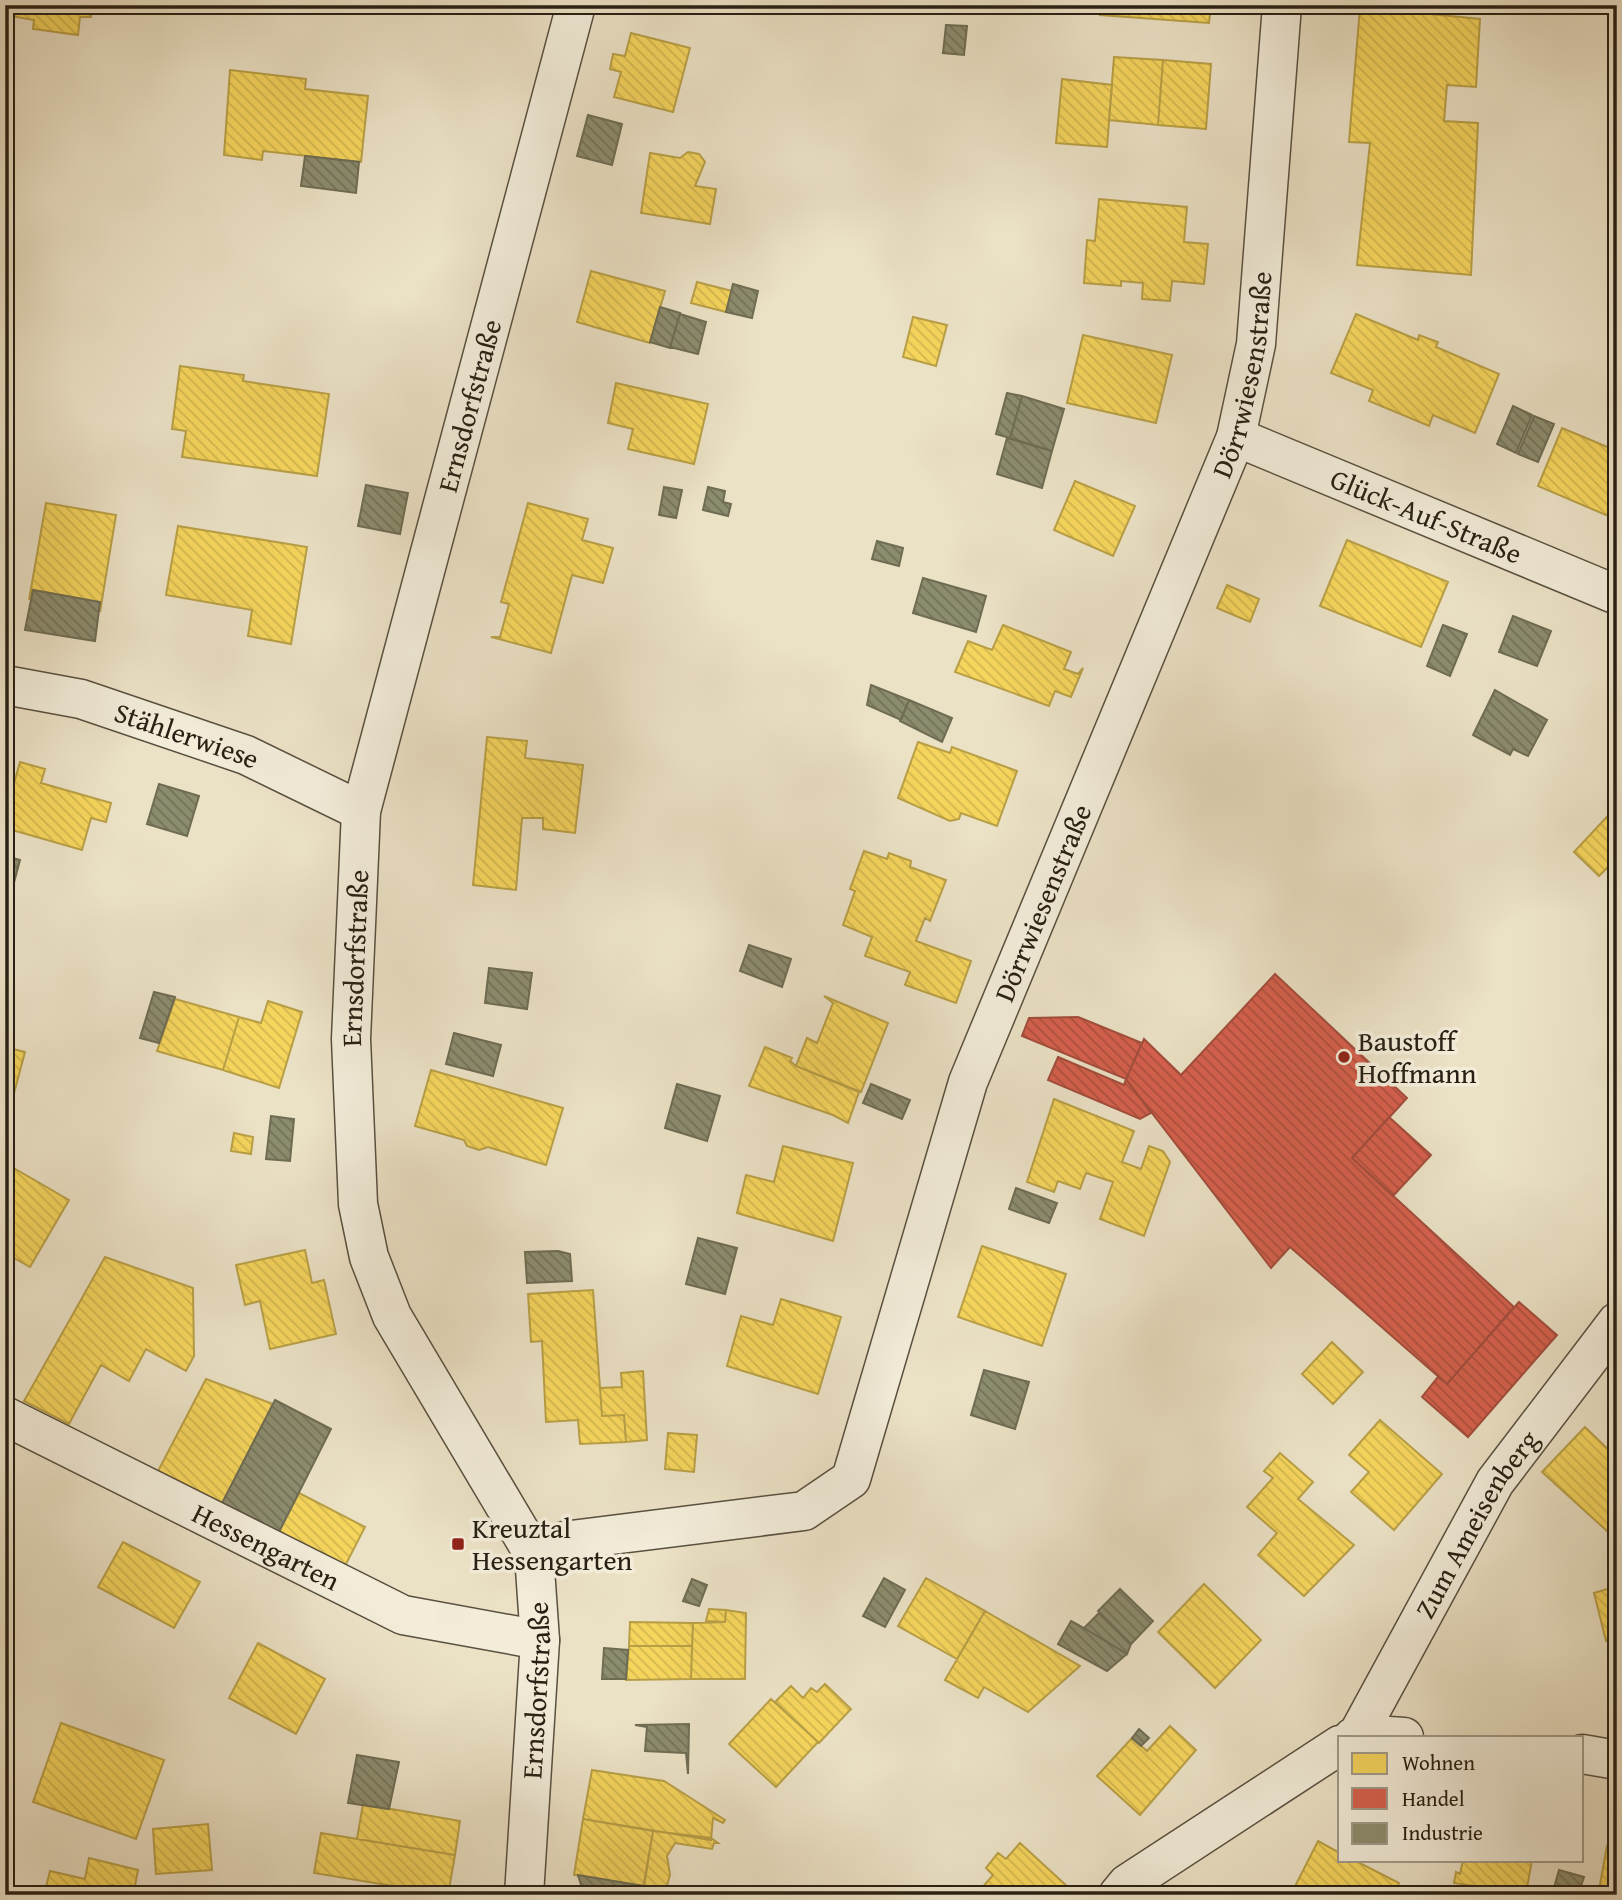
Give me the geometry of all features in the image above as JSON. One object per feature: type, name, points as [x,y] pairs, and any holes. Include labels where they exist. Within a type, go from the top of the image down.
[{"type":"street","name":"Ernsdorfstraße","points":[[524,1895],[540,1640],[534,1555],[392,1316],[369,1257],[358,1203],[351,1039],[361,811],[576,5]]},
{"type":"street","name":"Dörrwiesenstraße","points":[[534,1555],[563,1541],[804,1511],[851,1479],[968,1083],[1237,437],[1256,344],[1282,5]]},
{"type":"street","name":"Glück-Auf-Straße","points":[[1237,437],[1617,595]]},
{"type":"street","name":"Stählerwiese","points":[[5,684],[81,699],[246,755],[361,811]]},
{"type":"street","name":"Zum Ameisenberg","points":[[1352,1736],[1495,1482],[1617,1322]]},
{"type":"street","name":"Hessengarten","points":[[5,1416],[403,1615],[540,1640]]},
{"type":"street","name":"Zum Ameisenberg","points":[[1118,1895],[1128,1884],[1338,1747]]},
{"type":"street","points":[[1584,1754],[1617,1760]]},
{"type":"building: Wohnen","points":[[5,5],[100,5],[91,12],[91,17],[80,17],[78,35],[33,29],[34,20],[5,15]]},
{"type":"building: Wohnen","points":[[1100,5],[1211,5],[1209,23],[1100,15]]},
{"type":"building: Wohnen","points":[[1360,7],[1480,19],[1476,87],[1447,85],[1444,121],[1478,123],[1471,275],[1357,265],[1370,143],[1349,142]]},
{"type":"building: Wohnen","points":[[631,33],[690,48],[673,112],[614,97],[621,72],[610,69],[613,54],[625,56]]},
{"type":"building: Wohnen","points":[[1114,57],[1163,60],[1158,125],[1109,120]]},
{"type":"building: Wohnen","points":[[1163,60],[1211,64],[1206,129],[1158,125]]},
{"type":"building: Wohnen","points":[[230,70],[306,79],[305,89],[368,96],[361,162],[263,151],[262,160],[224,155]]},
{"type":"building: Wohnen","points":[[1062,79],[1112,85],[1107,147],[1056,143]]},
{"type":"building: Wohnen","points":[[688,152],[699,154],[705,162],[695,186],[716,189],[710,224],[641,213],[650,153],[680,158]]},
{"type":"building: Wohnen","points":[[1099,199],[1187,207],[1184,242],[1208,244],[1204,284],[1172,281],[1170,301],[1142,299],[1143,283],[1121,281],[1121,286],[1084,283],[1087,240],[1095,241]]},
{"type":"building: Wohnen","points":[[591,271],[665,291],[650,343],[577,322]]},
{"type":"building: Wohnen","points":[[697,282],[732,291],[726,312],[691,303]]},
{"type":"building: Wohnen","points":[[1356,314],[1418,340],[1419,335],[1438,342],[1436,347],[1499,374],[1475,433],[1433,415],[1429,426],[1369,401],[1373,390],[1331,373]]},
{"type":"building: Wohnen","points":[[913,317],[947,325],[936,366],[903,357]]},
{"type":"building: Wohnen","points":[[1083,335],[1172,355],[1156,423],[1067,403]]},
{"type":"building: Wohnen","points":[[180,366],[244,375],[243,381],[329,394],[317,476],[182,457],[186,431],[172,429]]},
{"type":"building: Wohnen","points":[[616,383],[708,404],[694,464],[628,449],[633,429],[608,423]]},
{"type":"building: Wohnen","points":[[1562,428],[1617,451],[1617,510],[1613,518],[1538,486]]},
{"type":"building: Wohnen","points":[[1075,481],[1135,506],[1113,556],[1054,530]]},
{"type":"building: Wohnen","points":[[46,503],[116,515],[100,612],[100,602],[33,590],[29,600]]},
{"type":"building: Wohnen","points":[[528,503],[588,519],[582,540],[613,548],[603,583],[572,575],[551,653],[491,637],[500,637],[509,604],[501,602]]},
{"type":"building: Wohnen","points":[[178,526],[307,547],[291,644],[248,636],[252,610],[166,595]]},
{"type":"building: Wohnen","points":[[1347,540],[1448,582],[1421,647],[1320,606]]},
{"type":"building: Wohnen","points":[[1227,585],[1259,599],[1250,622],[1217,608]]},
{"type":"building: Wohnen","points":[[1003,625],[1071,652],[1064,669],[1078,674],[1083,668],[1071,697],[1055,691],[1049,706],[955,672],[968,641],[992,650]]},
{"type":"building: Wohnen","points":[[487,737],[527,741],[525,758],[583,765],[575,833],[543,829],[543,818],[522,818],[516,890],[473,885]]},
{"type":"building: Wohnen","points":[[918,742],[950,753],[952,747],[1017,771],[997,826],[961,813],[959,819],[950,821],[898,798]]},
{"type":"building: Wohnen","points":[[20,762],[45,769],[41,783],[111,803],[106,822],[91,818],[82,850],[5,828],[5,815]]},
{"type":"building: Wohnen","points":[[1616,807],[1617,877],[1607,868],[1599,876],[1574,852]]},
{"type":"building: Wohnen","points":[[864,851],[887,859],[889,853],[911,861],[910,867],[946,880],[930,921],[925,918],[916,941],[971,961],[956,1003],[905,985],[910,972],[865,956],[872,937],[843,925],[855,891],[850,889]]},
{"type":"building: Wohnen","points":[[824,996],[888,1023],[861,1092],[796,1066],[807,1038],[817,1043],[833,1003]]},
{"type":"building: Wohnen","points":[[175,999],[239,1017],[223,1070],[157,1051]]},
{"type":"building: Wohnen","points":[[268,1001],[302,1012],[279,1088],[223,1070],[239,1017],[261,1023]]},
{"type":"building: Wohnen","points":[[5,1047],[25,1052],[9,1112],[5,1111]]},
{"type":"building: Wohnen","points":[[765,1047],[792,1058],[790,1061],[796,1066],[859,1092],[848,1123],[833,1115],[749,1086]]},
{"type":"building: Wohnen","points":[[431,1070],[563,1108],[546,1165],[488,1147],[479,1150],[467,1146],[464,1140],[415,1126]]},
{"type":"building: Wohnen","points":[[1054,1099],[1134,1131],[1122,1162],[1141,1169],[1149,1146],[1163,1151],[1170,1162],[1144,1236],[1100,1219],[1113,1182],[1086,1173],[1080,1189],[1058,1181],[1054,1192],[1027,1182]]},
{"type":"building: Wohnen","points":[[234,1133],[253,1137],[251,1154],[231,1151]]},
{"type":"building: Wohnen","points":[[783,1146],[853,1163],[833,1241],[737,1213],[746,1175],[774,1182]]},
{"type":"building: Wohnen","points":[[5,1163],[69,1200],[30,1267],[5,1253]]},
{"type":"building: Wohnen","points":[[982,1246],[1066,1274],[1042,1346],[958,1317]]},
{"type":"building: Wohnen","points":[[305,1250],[312,1283],[324,1280],[336,1334],[270,1349],[260,1301],[245,1305],[236,1265]]},
{"type":"building: Wohnen","points":[[105,1257],[193,1288],[194,1356],[186,1371],[146,1349],[129,1381],[101,1365],[69,1424],[24,1401]]},
{"type":"building: Wohnen","points":[[593,1290],[602,1416],[624,1415],[626,1442],[580,1444],[578,1420],[546,1422],[542,1341],[531,1342],[528,1294]]},
{"type":"building: Wohnen","points":[[781,1299],[841,1317],[818,1394],[727,1366],[741,1316],[773,1325]]},
{"type":"building: Wohnen","points":[[1332,1342],[1363,1372],[1333,1404],[1302,1374]]},
{"type":"building: Wohnen","points":[[643,1371],[647,1440],[626,1442],[624,1415],[602,1416],[600,1388],[622,1387],[621,1373]]},
{"type":"building: Wohnen","points":[[206,1379],[273,1404],[221,1506],[157,1473]]},
{"type":"building: Wohnen","points":[[1380,1420],[1442,1474],[1394,1530],[1351,1492],[1369,1472],[1349,1455]]},
{"type":"building: Wohnen","points":[[1585,1427],[1617,1458],[1617,1520],[1607,1531],[1542,1472]]},
{"type":"building: Wohnen","points":[[668,1433],[697,1435],[694,1472],[665,1469]]},
{"type":"building: Wohnen","points":[[1280,1453],[1313,1482],[1298,1499],[1354,1545],[1304,1596],[1258,1555],[1277,1533],[1247,1507],[1273,1478],[1264,1471]]},
{"type":"building: Wohnen","points":[[299,1493],[365,1527],[344,1568],[277,1534]]},
{"type":"building: Wohnen","points":[[123,1542],[200,1582],[174,1628],[98,1587]]},
{"type":"building: Wohnen","points":[[926,1578],[985,1611],[957,1659],[898,1626]]},
{"type":"building: Wohnen","points":[[1204,1584],[1261,1640],[1215,1688],[1158,1632]]},
{"type":"building: Wohnen","points":[[1617,1586],[1617,1638],[1606,1641],[1594,1593]]},
{"type":"building: Wohnen","points":[[709,1609],[726,1610],[725,1622],[706,1621]]},
{"type":"building: Wohnen","points":[[726,1610],[746,1613],[745,1679],[691,1679],[693,1623],[725,1622]]},
{"type":"building: Wohnen","points":[[985,1611],[1080,1666],[1028,1712],[984,1687],[978,1698],[945,1680]]},
{"type":"building: Wohnen","points":[[630,1622],[693,1623],[692,1646],[629,1646]]},
{"type":"building: Wohnen","points":[[258,1643],[325,1679],[296,1734],[229,1698]]},
{"type":"building: Wohnen","points":[[629,1646],[692,1646],[691,1679],[626,1680]]},
{"type":"building: Wohnen","points":[[825,1684],[851,1709],[819,1743],[775,1702],[791,1686],[803,1698],[811,1688],[817,1692]]},
{"type":"building: Wohnen","points":[[771,1699],[818,1742],[776,1787],[729,1744]]},
{"type":"building: Wohnen","points":[[61,1723],[164,1760],[136,1839],[33,1802]]},
{"type":"building: Wohnen","points":[[1170,1726],[1196,1750],[1140,1815],[1097,1776],[1132,1738],[1147,1751]]},
{"type":"building: Wohnen","points":[[592,1770],[664,1781],[725,1820],[723,1823],[713,1818],[711,1840],[583,1819]]},
{"type":"building: Wohnen","points":[[363,1804],[460,1821],[455,1855],[357,1839]]},
{"type":"building: Wohnen","points":[[583,1819],[653,1831],[644,1886],[574,1875]]},
{"type":"building: Wohnen","points":[[208,1824],[212,1870],[156,1874],[153,1829]]},
{"type":"building: Wohnen","points":[[653,1831],[711,1838],[718,1843],[714,1843],[712,1849],[675,1843],[667,1856],[670,1875],[666,1889],[642,1895]]},
{"type":"building: Wohnen","points":[[321,1833],[455,1855],[448,1895],[314,1873]]},
{"type":"building: Wohnen","points":[[1318,1841],[1338,1852],[1338,1862],[1358,1862],[1399,1883],[1397,1888],[1410,1895],[1297,1895],[1292,1892]]},
{"type":"building: Wohnen","points":[[1020,1843],[1068,1887],[1061,1895],[976,1895],[993,1875],[986,1868],[998,1853],[1006,1859]]},
{"type":"building: Wohnen","points":[[1607,1846],[1617,1848],[1617,1895],[1598,1895]]},
{"type":"building: Wohnen","points":[[89,1858],[138,1870],[134,1891],[112,1885],[110,1895],[44,1895],[50,1871],[85,1879]]},
{"type":"building: Wohnen","points":[[1463,1862],[1532,1862],[1526,1894],[1454,1883],[1456,1872],[1460,1874]]},
{"type":"building: Handel","points":[[1275,974],[1407,1098],[1352,1158],[1514,1307],[1447,1384],[1290,1247],[1271,1268],[1126,1079],[1144,1039],[1181,1075]]},
{"type":"building: Handel","points":[[1078,1017],[1142,1043],[1126,1079],[1022,1036],[1029,1018]]},
{"type":"building: Handel","points":[[1058,1057],[1124,1085],[1126,1079],[1151,1113],[1140,1119],[1048,1080]]},
{"type":"building: Handel","points":[[1389,1117],[1431,1155],[1393,1196],[1352,1158]]},
{"type":"building: Handel","points":[[1519,1302],[1557,1335],[1468,1437],[1422,1397],[1438,1377],[1447,1384]]},
{"type":"building: Industrie","points":[[946,25],[967,26],[964,55],[943,53]]},
{"type":"building: Industrie","points":[[588,115],[622,124],[612,165],[577,156]]},
{"type":"building: Industrie","points":[[305,156],[359,162],[356,193],[301,186]]},
{"type":"building: Industrie","points":[[733,284],[758,291],[752,318],[726,312]]},
{"type":"building: Industrie","points":[[660,307],[680,313],[670,348],[650,342]]},
{"type":"building: Industrie","points":[[680,314],[706,322],[698,354],[670,347]]},
{"type":"building: Industrie","points":[[1007,393],[1022,396],[1010,438],[996,434]]},
{"type":"building: Industrie","points":[[1022,396],[1064,409],[1052,451],[1010,438]]},
{"type":"building: Industrie","points":[[1513,406],[1532,415],[1516,453],[1497,444]]},
{"type":"building: Industrie","points":[[1534,416],[1554,424],[1538,462],[1518,454]]},
{"type":"building: Industrie","points":[[1007,438],[1052,451],[1042,488],[997,474]]},
{"type":"building: Industrie","points":[[366,485],[408,493],[400,534],[358,526]]},
{"type":"building: Industrie","points":[[664,487],[682,490],[676,518],[659,515]]},
{"type":"building: Industrie","points":[[708,487],[725,491],[723,502],[731,504],[728,516],[703,510]]},
{"type":"building: Industrie","points":[[877,541],[903,548],[899,566],[872,559]]},
{"type":"building: Industrie","points":[[923,578],[986,596],[976,632],[913,613]]},
{"type":"building: Industrie","points":[[33,590],[100,602],[95,641],[25,630]]},
{"type":"building: Industrie","points":[[1513,616],[1551,631],[1537,666],[1499,652]]},
{"type":"building: Industrie","points":[[1443,625],[1467,634],[1450,676],[1427,666]]},
{"type":"building: Industrie","points":[[871,685],[909,700],[901,720],[867,705]]},
{"type":"building: Industrie","points":[[1495,690],[1547,720],[1528,756],[1513,749],[1510,755],[1473,735]]},
{"type":"building: Industrie","points":[[909,700],[952,718],[942,742],[900,721]]},
{"type":"building: Industrie","points":[[159,784],[199,796],[187,836],[147,824]]},
{"type":"building: Industrie","points":[[5,856],[20,860],[8,905],[5,904]]},
{"type":"building: Industrie","points":[[749,945],[791,959],[782,987],[740,971]]},
{"type":"building: Industrie","points":[[489,968],[532,973],[527,1009],[485,1003]]},
{"type":"building: Industrie","points":[[154,992],[175,997],[159,1043],[140,1038]]},
{"type":"building: Industrie","points":[[454,1033],[501,1045],[493,1076],[446,1064]]},
{"type":"building: Industrie","points":[[677,1084],[720,1096],[707,1141],[665,1128]]},
{"type":"building: Industrie","points":[[871,1084],[910,1100],[902,1119],[863,1103]]},
{"type":"building: Industrie","points":[[271,1116],[294,1119],[290,1161],[266,1159]]},
{"type":"building: Industrie","points":[[1016,1188],[1057,1203],[1049,1223],[1009,1209]]},
{"type":"building: Industrie","points":[[698,1238],[737,1248],[725,1294],[686,1284]]},
{"type":"building: Industrie","points":[[558,1251],[570,1254],[572,1281],[527,1283],[525,1252]]},
{"type":"building: Industrie","points":[[984,1370],[1029,1382],[1015,1429],[971,1415]]},
{"type":"building: Industrie","points":[[275,1400],[331,1429],[277,1536],[220,1507]]},
{"type":"building: Industrie","points":[[884,1578],[905,1590],[885,1627],[863,1616]]},
{"type":"building: Industrie","points":[[692,1579],[707,1585],[699,1606],[683,1601]]},
{"type":"building: Industrie","points":[[1120,1589],[1153,1621],[1131,1644],[1098,1611]]},
{"type":"building: Industrie","points":[[1099,1613],[1131,1644],[1127,1654],[1084,1628]]},
{"type":"building: Industrie","points":[[1071,1621],[1127,1654],[1107,1671],[1058,1644]]},
{"type":"building: Industrie","points":[[604,1648],[628,1650],[626,1679],[602,1679]]},
{"type":"building: Industrie","points":[[689,1724],[688,1774],[686,1753],[645,1751],[647,1727],[635,1725]]},
{"type":"building: Industrie","points":[[1139,1729],[1149,1738],[1141,1746],[1132,1738]]},
{"type":"building: Industrie","points":[[357,1755],[399,1762],[389,1809],[348,1803]]},
{"type":"building: Industrie","points":[[1559,1870],[1584,1877],[1578,1895],[1552,1895]]},
{"type":"building: Industrie","points":[[578,1875],[644,1886],[642,1895],[584,1895]]},
{"type":"place","name":"Baustoff Hoffmann","points":[[1344,1057]]},
{"type":"place","name":"Kreuztal Hessengarten","points":[[458,1544]]}]
